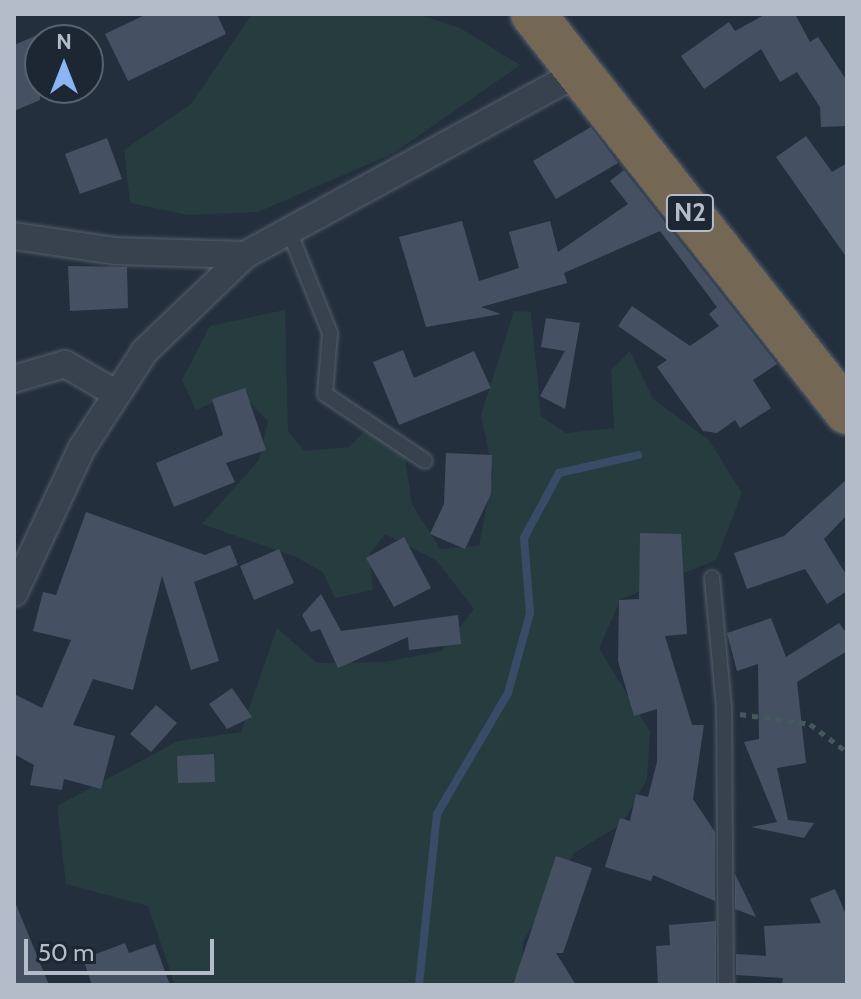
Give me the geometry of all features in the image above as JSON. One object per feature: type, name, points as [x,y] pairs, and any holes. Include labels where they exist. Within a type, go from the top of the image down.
[{"type":"highway","name":"N2","points":[[533,14],[847,412]]},
{"type":"street","points":[[14,593],[82,448],[145,351],[245,255],[578,73]]},
{"type":"street","points":[[14,236],[116,251],[245,255]]},
{"type":"street","points":[[14,379],[65,364],[117,394]]},
{"type":"lane","points":[[289,231],[330,333],[325,394],[425,461]]},
{"type":"lane","points":[[712,578],[724,708],[726,985]]},
{"type":"path","points":[[724,708],[764,723],[810,724],[847,752]]},
{"type":"green space","points":[[252,14],[417,14],[460,28],[520,65],[394,153],[258,212],[188,215],[130,203],[124,150],[191,104]]},
{"type":"green space","points":[[285,310],[288,431],[304,451],[349,447],[374,421],[404,451],[412,504],[440,549],[479,546],[493,473],[481,415],[514,311],[531,312],[541,416],[566,433],[614,428],[611,370],[630,351],[653,399],[709,440],[742,493],[716,560],[621,599],[599,648],[650,732],[647,779],[622,824],[574,853],[523,942],[522,985],[175,985],[148,906],[66,884],[57,806],[178,741],[241,732],[277,628],[317,663],[385,662],[441,651],[474,609],[436,560],[385,534],[370,554],[373,590],[335,598],[323,572],[296,557],[202,524],[259,460],[268,421],[239,391],[196,410],[182,380],[210,326]]},
{"type":"building","points":[[147,14],[217,14],[226,34],[128,81],[105,34]]},
{"type":"building","points":[[766,14],[795,14],[810,42],[818,37],[847,81],[847,126],[821,127],[820,107],[797,72],[780,82],[761,49],[704,89],[681,56],[729,22],[735,31]]},
{"type":"building","points":[[24,41],[24,104],[31,104],[14,111],[14,45]]},
{"type":"building","points":[[591,127],[618,163],[556,199],[533,161]]},
{"type":"building","points":[[806,136],[832,172],[847,163],[847,258],[776,157]]},
{"type":"building","points":[[107,138],[122,179],[80,194],[65,154]]},
{"type":"building","points":[[624,170],[777,364],[753,380],[771,408],[740,428],[735,420],[717,433],[703,431],[657,367],[667,360],[618,326],[632,306],[690,346],[719,326],[709,314],[717,307],[660,231],[564,273],[567,283],[481,307],[501,314],[426,327],[399,237],[462,221],[479,281],[519,268],[509,232],[550,221],[558,252],[628,204],[610,181]]},
{"type":"building","points":[[68,266],[127,267],[128,308],[70,311]]},
{"type":"building","points":[[546,318],[580,323],[565,409],[540,396],[565,351],[541,347]]},
{"type":"building","points":[[403,350],[414,378],[474,351],[491,388],[399,425],[373,362]]},
{"type":"building","points":[[245,388],[266,450],[226,463],[235,482],[174,507],[156,463],[223,435],[212,399]]},
{"type":"building","points":[[446,453],[492,455],[491,494],[465,549],[430,534],[444,504]]},
{"type":"building","points":[[847,479],[847,515],[824,539],[847,576],[847,591],[827,604],[805,569],[747,589],[734,553],[784,536]]},
{"type":"building","points":[[86,512],[205,555],[230,545],[238,565],[194,582],[219,661],[191,670],[162,576],[133,690],[93,679],[73,725],[115,736],[101,789],[64,779],[62,790],[30,785],[34,765],[14,754],[14,694],[42,708],[71,640],[33,631],[43,592],[56,595]]},
{"type":"building","points":[[640,533],[681,534],[687,634],[665,636],[692,725],[704,725],[693,799],[715,832],[715,901],[653,875],[651,881],[605,867],[620,818],[630,821],[636,794],[648,797],[657,762],[657,709],[634,716],[618,661],[619,600],[639,599]]},
{"type":"building","points":[[404,537],[431,588],[394,607],[366,558]]},
{"type":"building","points":[[279,549],[294,583],[254,600],[240,566]]},
{"type":"building","points":[[321,594],[341,631],[458,615],[461,644],[409,650],[408,637],[338,668],[320,629],[311,632],[302,615]]},
{"type":"building","points":[[771,618],[786,657],[839,623],[847,634],[847,651],[797,682],[806,763],[777,768],[788,820],[814,823],[804,838],[751,827],[777,822],[744,742],[759,739],[758,664],[737,671],[727,633]]},
{"type":"building","points":[[232,688],[252,717],[227,729],[209,704]]},
{"type":"building","points":[[156,705],[177,723],[151,752],[130,734]]},
{"type":"building","points":[[214,754],[215,782],[178,783],[177,756]]},
{"type":"building","points":[[556,856],[592,868],[563,953],[556,953],[576,985],[513,985]]},
{"type":"building","points":[[735,874],[756,917],[735,909]]},
{"type":"building","points":[[835,889],[847,917],[847,985],[782,985],[783,978],[736,975],[736,954],[766,956],[764,926],[821,923],[810,899]]},
{"type":"building","points":[[15,902],[49,985],[14,985]]},
{"type":"building","points":[[716,921],[716,985],[658,985],[656,946],[670,945],[669,925]]},
{"type":"building","points":[[125,943],[129,953],[155,944],[170,985],[92,985],[83,959]]},
{"type":"waterway","points":[[419,985],[437,814],[508,693],[530,613],[524,538],[559,473],[638,455]]}]
